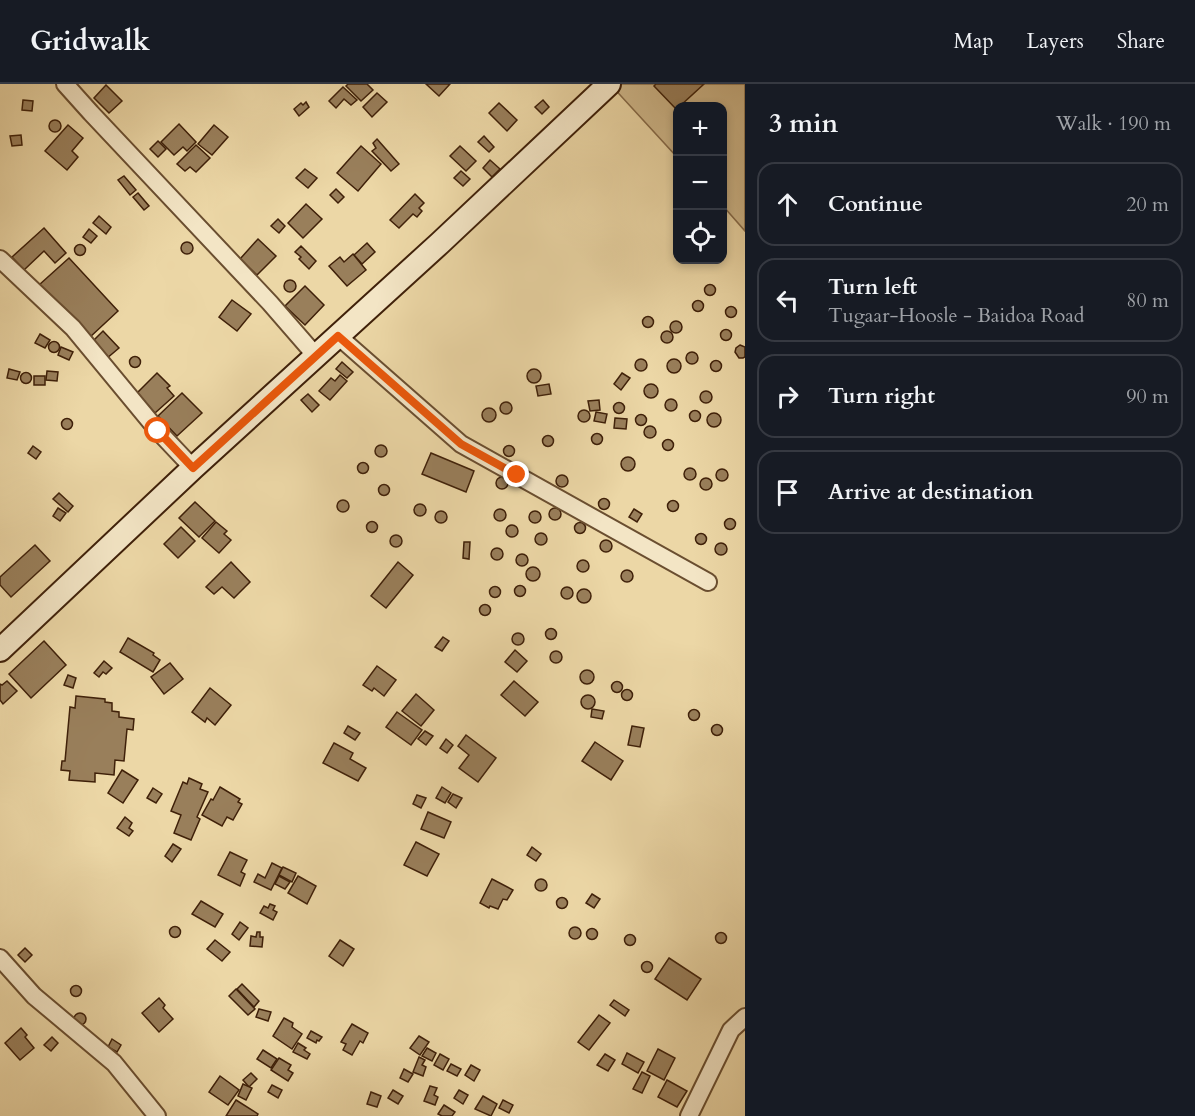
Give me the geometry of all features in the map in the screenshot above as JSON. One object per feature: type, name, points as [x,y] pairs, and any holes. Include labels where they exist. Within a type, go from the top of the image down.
[{"type":"main road","points":[[0,650],[193,468],[440,243],[609,84]]},
{"type":"street","points":[[65,84],[270,303],[316,356]]},
{"type":"street","points":[[0,259],[73,328],[158,431],[193,468]]},
{"type":"street","points":[[338,336],[461,444],[708,582]]},
{"type":"street","points":[[0,958],[33,996],[114,1063],[157,1116]]},
{"type":"street","points":[[689,1116],[730,1030],[745,1017]]},
{"type":"shaded area","points":[[610,84],[745,84],[745,231],[727,211],[727,102],[673,102],[673,153]]},
{"type":"building","points":[[348,84],[367,84],[373,90],[361,101],[346,86]]},
{"type":"building","points":[[426,84],[450,84],[439,96]]},
{"type":"building","points":[[656,84],[704,84],[684,102],[673,102],[673,106],[654,86]]},
{"type":"building","points":[[106,85],[122,101],[109,113],[94,98]]},
{"type":"building","points":[[343,87],[357,100],[351,105],[344,99],[336,108],[329,101]]},
{"type":"building","points":[[377,93],[387,102],[372,117],[363,107]]},
{"type":"building","points":[[23,100],[33,101],[32,111],[22,110]]},
{"type":"building","points":[[543,100],[549,107],[542,114],[535,107]]},
{"type":"building","points":[[306,102],[309,107],[299,116],[294,109]]},
{"type":"building","points":[[499,103],[517,120],[507,131],[489,113]]},
{"type":"building","points":[[55,120],[61,126],[55,132],[49,126]]},
{"type":"building","points":[[179,124],[196,142],[187,151],[183,147],[174,155],[161,142]]},
{"type":"building","points":[[68,125],[83,138],[72,151],[78,157],[67,170],[45,151]]},
{"type":"building","points":[[214,125],[228,137],[212,155],[198,144]]},
{"type":"building","points":[[21,135],[22,145],[12,146],[10,136]]},
{"type":"building","points":[[484,136],[494,147],[489,152],[478,142]]},
{"type":"building","points":[[377,139],[399,164],[391,171],[372,151],[376,148],[373,143]]},
{"type":"building","points":[[158,141],[166,149],[158,157],[150,149]]},
{"type":"building","points":[[196,145],[210,158],[196,172],[190,167],[185,171],[177,164]]},
{"type":"building","points":[[361,146],[381,164],[358,191],[337,173]]},
{"type":"building","points":[[460,146],[476,161],[466,171],[450,156]]},
{"type":"building","points":[[490,160],[500,169],[492,177],[483,168]]},
{"type":"building","points":[[305,169],[317,178],[308,188],[296,178]]},
{"type":"building","points":[[461,171],[470,179],[463,186],[454,178]]},
{"type":"building","points":[[124,176],[136,190],[130,195],[118,180]]},
{"type":"building","points":[[336,189],[344,197],[338,203],[330,195]]},
{"type":"building","points":[[138,193],[149,206],[144,210],[133,197]]},
{"type":"building","points":[[415,194],[424,203],[419,208],[422,211],[417,217],[413,214],[399,228],[390,220]]},
{"type":"building","points":[[306,204],[322,219],[303,238],[288,223]]},
{"type":"building","points":[[99,216],[111,227],[106,234],[93,223]]},
{"type":"building","points":[[278,219],[285,226],[279,233],[271,226]]},
{"type":"building","points":[[44,228],[66,253],[55,263],[44,251],[24,270],[12,257]]},
{"type":"building","points":[[89,229],[97,236],[91,243],[83,237]]},
{"type":"building","points":[[258,239],[276,256],[257,275],[240,259]]},
{"type":"building","points":[[187,242],[193,248],[187,254],[181,248]]},
{"type":"building","points":[[367,243],[375,252],[362,264],[354,255]]},
{"type":"building","points":[[80,245],[84,246],[84,254],[80,255],[76,254],[75,250],[76,246]]},
{"type":"building","points":[[301,246],[316,261],[309,269],[295,252]]},
{"type":"building","points":[[353,254],[366,270],[347,286],[329,266],[340,257],[344,262]]},
{"type":"building","points":[[69,258],[118,311],[89,338],[39,285]]},
{"type":"building","points":[[292,280],[296,286],[292,292],[288,292],[284,284]]},
{"type":"building","points":[[710,285],[714,286],[714,294],[710,295],[706,294],[705,290],[706,286]]},
{"type":"building","points":[[305,286],[324,305],[305,325],[285,306]]},
{"type":"building","points":[[232,300],[251,314],[237,331],[219,317]]},
{"type":"building","points":[[698,300],[704,306],[698,312],[692,306]]},
{"type":"building","points":[[731,307],[735,308],[735,316],[731,317],[727,316],[726,312],[727,308]]},
{"type":"building","points":[[648,316],[654,322],[648,328],[642,322]]},
{"type":"building","points":[[678,321],[682,327],[678,333],[674,333],[670,325]]},
{"type":"building","points":[[726,330],[730,331],[730,339],[726,340],[722,339],[721,335],[722,331]]},
{"type":"building","points":[[103,331],[119,348],[106,359],[91,343]]},
{"type":"building","points":[[669,331],[673,337],[669,343],[665,343],[661,335]]},
{"type":"building","points":[[40,334],[50,340],[45,348],[35,343]]},
{"type":"building","points":[[54,342],[58,343],[58,351],[54,352],[50,351],[49,347],[50,343]]},
{"type":"building","points":[[740,345],[745,347],[743,358],[739,358],[735,352]]},
{"type":"building","points":[[61,347],[73,352],[69,360],[58,355]]},
{"type":"building","points":[[694,352],[698,358],[694,364],[690,364],[686,356]]},
{"type":"building","points":[[135,356],[141,362],[135,368],[129,362]]},
{"type":"building","points":[[643,359],[647,365],[643,371],[639,371],[635,363]]},
{"type":"building","points":[[671,359],[677,359],[681,366],[677,373],[671,373],[667,369],[667,363]]},
{"type":"building","points":[[716,361],[720,362],[720,370],[716,371],[712,370],[711,366],[712,362]]},
{"type":"building","points":[[342,362],[353,372],[347,378],[336,369]]},
{"type":"building","points":[[9,369],[20,372],[17,380],[7,378]]},
{"type":"building","points":[[534,369],[539,371],[541,376],[539,381],[534,383],[529,381],[527,376],[529,371]]},
{"type":"building","points":[[47,371],[58,372],[57,381],[46,380]]},
{"type":"building","points":[[26,373],[30,374],[30,382],[26,383],[22,382],[21,378],[22,374]]},
{"type":"building","points":[[157,373],[170,386],[167,388],[174,396],[155,413],[137,393]]},
{"type":"building","points":[[622,373],[630,378],[621,390],[614,384]]},
{"type":"building","points":[[340,375],[347,381],[330,400],[319,391],[331,378],[335,381]]},
{"type":"building","points":[[34,376],[45,376],[45,385],[34,385]]},
{"type":"building","points":[[549,384],[551,394],[538,396],[536,386]]},
{"type":"building","points":[[651,384],[656,386],[658,391],[656,396],[651,398],[646,396],[644,391],[646,386]]},
{"type":"building","points":[[706,391],[712,397],[706,403],[700,397]]},
{"type":"building","points":[[182,393],[202,413],[177,436],[158,416]]},
{"type":"building","points":[[308,394],[319,405],[312,412],[301,400]]},
{"type":"building","points":[[673,399],[677,405],[673,411],[669,411],[665,403]]},
{"type":"building","points":[[599,400],[600,410],[590,411],[588,401]]},
{"type":"building","points":[[508,402],[512,408],[508,414],[504,414],[500,406]]},
{"type":"building","points":[[619,403],[623,404],[623,412],[619,413],[615,412],[614,408],[615,404]]},
{"type":"building","points":[[489,408],[494,410],[496,415],[494,420],[489,422],[484,420],[482,415],[484,410]]},
{"type":"building","points":[[586,410],[590,416],[586,422],[582,422],[578,414]]},
{"type":"building","points":[[695,410],[701,416],[695,422],[689,416]]},
{"type":"building","points":[[596,412],[607,414],[605,423],[594,421]]},
{"type":"building","points":[[711,413],[717,413],[721,420],[717,427],[711,427],[707,423],[707,417]]},
{"type":"building","points":[[641,414],[647,420],[641,426],[635,420]]},
{"type":"building","points":[[67,418],[73,424],[67,430],[61,424]]},
{"type":"building","points":[[615,418],[627,419],[626,429],[614,428]]},
{"type":"building","points":[[652,426],[656,432],[652,438],[648,438],[644,430]]},
{"type":"building","points":[[597,434],[601,435],[601,443],[597,444],[593,443],[592,439],[593,435]]},
{"type":"building","points":[[548,435],[554,441],[548,447],[542,441]]},
{"type":"building","points":[[668,440],[672,441],[672,449],[668,450],[664,449],[663,445],[664,441]]},
{"type":"building","points":[[383,445],[387,451],[383,457],[379,457],[375,449]]},
{"type":"building","points":[[509,445],[515,451],[509,457],[503,451]]},
{"type":"building","points":[[33,446],[41,452],[36,459],[28,453]]},
{"type":"building","points":[[431,453],[474,471],[466,492],[422,474]]},
{"type":"building","points":[[628,457],[633,459],[635,464],[633,469],[628,471],[623,469],[621,464],[623,459]]},
{"type":"building","points":[[363,462],[369,468],[363,474],[357,468]]},
{"type":"building","points":[[692,468],[695,469],[695,479],[688,480],[685,479],[684,472],[685,469]]},
{"type":"building","points":[[724,469],[727,470],[727,480],[720,481],[717,480],[716,473],[717,470]]},
{"type":"building","points":[[564,475],[567,476],[567,486],[560,487],[557,486],[556,479],[557,476]]},
{"type":"building","points":[[504,477],[508,483],[504,489],[500,489],[496,481]]},
{"type":"building","points":[[708,478],[712,484],[708,490],[704,490],[700,482]]},
{"type":"building","points":[[384,485],[388,486],[388,494],[384,495],[380,494],[379,490],[380,486]]},
{"type":"building","points":[[59,493],[73,506],[68,512],[53,499]]},
{"type":"building","points":[[604,498],[610,504],[604,510],[598,504]]},
{"type":"building","points":[[343,500],[349,506],[343,512],[337,506]]},
{"type":"building","points":[[673,500],[679,506],[673,512],[667,506]]},
{"type":"building","points":[[195,502],[215,521],[199,537],[179,518]]},
{"type":"building","points":[[422,504],[426,510],[422,516],[418,516],[414,508]]},
{"type":"building","points":[[58,508],[66,513],[60,521],[53,516]]},
{"type":"building","points":[[555,508],[561,514],[555,520],[549,514]]},
{"type":"building","points":[[502,509],[506,515],[502,521],[498,521],[494,513]]},
{"type":"building","points":[[634,509],[642,514],[637,522],[629,517]]},
{"type":"building","points":[[441,511],[447,517],[441,523],[435,517]]},
{"type":"building","points":[[537,511],[540,512],[540,522],[533,523],[530,522],[529,515],[530,512]]},
{"type":"building","points":[[730,519],[734,520],[734,528],[730,529],[726,528],[725,524],[726,520]]},
{"type":"building","points":[[216,522],[227,531],[224,534],[231,540],[219,553],[202,538]]},
{"type":"building","points":[[372,522],[376,523],[376,531],[372,532],[368,531],[367,527],[368,523]]},
{"type":"building","points":[[580,522],[586,528],[580,534],[574,528]]},
{"type":"building","points":[[512,525],[518,531],[512,537],[506,531]]},
{"type":"building","points":[[181,527],[195,541],[178,558],[164,544]]},
{"type":"building","points":[[543,533],[547,539],[543,545],[539,545],[535,537]]},
{"type":"building","points":[[701,534],[705,535],[705,543],[701,544],[697,543],[696,539],[697,535]]},
{"type":"building","points":[[396,535],[402,541],[396,547],[390,541]]},
{"type":"building","points":[[608,540],[612,546],[608,552],[604,552],[600,544]]},
{"type":"building","points":[[464,542],[470,542],[469,559],[463,558]]},
{"type":"building","points":[[721,543],[727,549],[721,555],[715,549]]},
{"type":"building","points":[[35,545],[50,561],[11,597],[0,585],[0,577]]},
{"type":"building","points":[[499,548],[503,554],[499,560],[495,560],[491,552]]},
{"type":"building","points":[[524,554],[528,560],[524,566],[520,566],[516,558]]},
{"type":"building","points":[[585,560],[589,566],[585,572],[581,572],[577,564]]},
{"type":"building","points":[[231,562],[250,582],[234,598],[222,587],[214,594],[206,587]]},
{"type":"building","points":[[398,562],[413,575],[386,608],[371,596]]},
{"type":"building","points":[[533,567],[538,569],[540,574],[538,579],[533,581],[528,579],[526,574],[528,569]]},
{"type":"building","points":[[629,570],[632,571],[632,581],[625,582],[622,581],[621,574],[622,571]]},
{"type":"building","points":[[520,585],[526,591],[520,597],[514,591]]},
{"type":"building","points":[[495,587],[499,588],[499,596],[495,597],[491,596],[490,592],[491,588]]},
{"type":"building","points":[[569,587],[572,588],[572,598],[565,599],[562,598],[561,591],[562,588]]},
{"type":"building","points":[[584,589],[589,591],[591,596],[589,601],[584,603],[579,601],[577,596],[579,591]]},
{"type":"building","points":[[485,605],[489,606],[489,614],[485,615],[481,614],[480,610],[481,606]]},
{"type":"building","points":[[551,629],[555,630],[555,638],[551,639],[547,638],[546,634],[547,630]]},
{"type":"building","points":[[520,633],[524,639],[520,645],[516,645],[512,637]]},
{"type":"building","points":[[443,637],[449,641],[442,651],[435,647]]},
{"type":"building","points":[[128,638],[154,653],[153,655],[160,660],[153,672],[120,652]]},
{"type":"building","points":[[44,641],[66,665],[31,698],[9,674]]},
{"type":"building","points":[[515,650],[527,661],[517,672],[505,662]]},
{"type":"building","points":[[558,651],[562,657],[558,663],[554,663],[550,655]]},
{"type":"building","points":[[104,661],[112,668],[106,674],[103,672],[99,677],[94,673]]},
{"type":"building","points":[[170,663],[183,679],[164,694],[151,677]]},
{"type":"building","points":[[377,666],[396,680],[384,696],[374,688],[372,691],[363,685]]},
{"type":"building","points":[[587,670],[592,672],[594,677],[592,682],[587,684],[582,682],[580,677],[582,672]]},
{"type":"building","points":[[68,675],[76,678],[73,688],[64,685]]},
{"type":"building","points":[[7,681],[17,691],[3,704],[0,700],[0,684]]},
{"type":"building","points":[[514,681],[538,702],[525,716],[501,695]]},
{"type":"building","points":[[617,682],[621,683],[621,691],[617,692],[613,691],[612,687],[613,683]]},
{"type":"building","points":[[210,688],[231,705],[215,725],[207,718],[205,722],[192,712]]},
{"type":"building","points":[[627,689],[633,695],[627,701],[621,695]]},
{"type":"building","points":[[416,694],[434,710],[421,726],[402,711]]},
{"type":"building","points":[[588,695],[593,697],[595,702],[593,707],[588,709],[583,707],[581,702],[583,697]]},
{"type":"building","points":[[76,696],[105,699],[105,702],[112,703],[112,711],[119,712],[119,717],[134,719],[133,730],[127,729],[124,761],[115,760],[114,775],[95,773],[95,782],[69,780],[70,771],[61,770],[62,761],[65,761],[70,707],[75,708]]},
{"type":"building","points":[[592,709],[604,711],[602,719],[591,717]]},
{"type":"building","points":[[694,709],[700,715],[694,721],[688,715]]},
{"type":"building","points":[[397,712],[422,730],[411,745],[386,727]]},
{"type":"building","points":[[717,725],[721,726],[721,734],[717,735],[713,734],[712,730],[713,726]]},
{"type":"building","points":[[348,726],[360,733],[355,740],[344,733]]},
{"type":"building","points":[[632,726],[644,728],[640,747],[628,745]]},
{"type":"building","points":[[425,731],[433,736],[426,745],[418,739]]},
{"type":"building","points":[[466,735],[496,758],[478,782],[459,768],[469,755],[458,746]]},
{"type":"building","points":[[446,739],[453,745],[447,753],[440,748]]},
{"type":"building","points":[[595,742],[623,761],[611,780],[582,761]]},
{"type":"building","points":[[334,743],[353,753],[350,759],[366,768],[358,781],[323,763]]},
{"type":"building","points":[[122,770],[138,780],[123,803],[108,793]]},
{"type":"building","points":[[189,778],[202,784],[200,789],[208,792],[197,817],[200,819],[191,840],[174,833],[181,815],[171,811],[183,782],[187,784]]},
{"type":"building","points":[[220,787],[240,799],[238,802],[242,804],[233,820],[227,817],[222,826],[202,815]]},
{"type":"building","points":[[442,787],[451,793],[445,803],[436,798]]},
{"type":"building","points":[[153,788],[162,794],[156,803],[147,798]]},
{"type":"building","points":[[453,794],[462,798],[456,808],[448,802]]},
{"type":"building","points":[[417,795],[426,798],[421,808],[413,804]]},
{"type":"building","points":[[428,812],[451,822],[444,838],[421,829]]},
{"type":"building","points":[[125,817],[132,823],[129,828],[133,831],[129,836],[117,828]]},
{"type":"building","points":[[416,842],[439,854],[427,876],[404,865]]},
{"type":"building","points":[[173,844],[181,849],[172,862],[165,856]]},
{"type":"building","points":[[532,847],[541,854],[536,861],[527,855]]},
{"type":"building","points":[[230,852],[247,860],[241,872],[245,874],[240,886],[218,875]]},
{"type":"building","points":[[272,863],[282,868],[271,890],[254,882],[258,874],[265,878]]},
{"type":"building","points":[[283,867],[296,873],[292,882],[279,875]]},
{"type":"building","points":[[279,876],[290,882],[285,889],[275,884]]},
{"type":"building","points":[[298,876],[316,886],[307,904],[288,893]]},
{"type":"building","points":[[492,879],[513,890],[507,900],[503,899],[498,909],[490,906],[489,908],[480,903]]},
{"type":"building","points":[[541,879],[547,885],[541,891],[535,885]]},
{"type":"building","points":[[592,894],[600,899],[594,908],[586,903]]},
{"type":"building","points":[[562,898],[566,899],[566,907],[562,908],[558,907],[557,903],[558,899]]},
{"type":"building","points":[[201,901],[223,914],[215,927],[192,914]]},
{"type":"building","points":[[270,904],[275,906],[273,910],[277,912],[273,920],[260,913],[264,906],[268,908]]},
{"type":"building","points":[[240,922],[248,928],[239,940],[232,934]]},
{"type":"building","points":[[175,927],[179,928],[179,936],[175,937],[171,936],[170,932],[171,928]]},
{"type":"building","points":[[577,927],[581,933],[577,939],[573,939],[569,931]]},
{"type":"building","points":[[592,929],[596,930],[596,938],[592,939],[588,938],[587,934],[588,930]]},
{"type":"building","points":[[257,932],[260,932],[260,937],[263,937],[262,947],[250,946],[251,936],[256,937]]},
{"type":"building","points":[[721,933],[725,934],[725,942],[721,943],[717,942],[716,938],[717,934]]},
{"type":"building","points":[[630,934],[636,940],[630,946],[624,940]]},
{"type":"building","points":[[215,940],[230,952],[222,961],[207,949]]},
{"type":"building","points":[[340,940],[354,949],[343,966],[329,956]]},
{"type":"building","points":[[25,948],[32,955],[25,962],[18,955]]},
{"type":"building","points":[[669,958],[701,979],[687,1000],[655,979]]},
{"type":"building","points":[[647,962],[651,963],[651,971],[647,972],[643,971],[642,967],[643,963]]},
{"type":"building","points":[[242,984],[259,1001],[254,1007],[237,989]]},
{"type":"building","points":[[76,985],[82,991],[76,997],[70,991]]},
{"type":"building","points":[[236,989],[255,1009],[248,1015],[229,996]]},
{"type":"building","points":[[159,998],[165,1005],[163,1008],[173,1019],[159,1032],[142,1013]]},
{"type":"building","points":[[614,1000],[629,1010],[625,1016],[610,1005]]},
{"type":"building","points":[[259,1009],[271,1012],[268,1021],[256,1017]]},
{"type":"building","points":[[82,1013],[86,1019],[82,1025],[78,1025],[74,1017]]},
{"type":"building","points":[[599,1015],[610,1023],[589,1050],[578,1042]]},
{"type":"building","points":[[284,1018],[293,1023],[292,1027],[302,1034],[292,1049],[273,1036]]},
{"type":"building","points":[[352,1024],[368,1033],[363,1043],[360,1041],[352,1055],[343,1050],[346,1044],[341,1042]]},
{"type":"building","points":[[21,1028],[34,1048],[20,1060],[5,1043]]},
{"type":"building","points":[[311,1031],[322,1037],[316,1043],[307,1038]]},
{"type":"building","points":[[419,1036],[429,1042],[420,1055],[410,1048]]},
{"type":"building","points":[[52,1037],[58,1043],[51,1051],[44,1045]]},
{"type":"building","points":[[112,1039],[121,1045],[117,1052],[108,1047]]},
{"type":"building","points":[[298,1043],[310,1054],[307,1059],[293,1052]]},
{"type":"building","points":[[427,1048],[436,1053],[432,1061],[422,1056]]},
{"type":"building","points":[[658,1049],[675,1058],[664,1080],[647,1071]]},
{"type":"building","points":[[263,1050],[277,1059],[271,1068],[257,1059]]},
{"type":"building","points":[[627,1053],[644,1062],[638,1073],[622,1064]]},
{"type":"building","points":[[440,1054],[449,1059],[443,1070],[434,1065]]},
{"type":"building","points":[[605,1054],[615,1060],[608,1071],[597,1065]]},
{"type":"building","points":[[419,1057],[425,1060],[422,1065],[426,1067],[423,1076],[413,1072]]},
{"type":"building","points":[[279,1058],[291,1065],[288,1070],[293,1073],[288,1081],[271,1070]]},
{"type":"building","points":[[451,1064],[461,1069],[457,1076],[447,1071]]},
{"type":"building","points":[[471,1065],[480,1070],[474,1081],[465,1075]]},
{"type":"building","points":[[404,1069],[413,1074],[408,1082],[400,1078]]},
{"type":"building","points":[[642,1072],[650,1076],[642,1093],[633,1089]]},
{"type":"building","points":[[251,1073],[257,1079],[249,1087],[243,1080]]},
{"type":"building","points":[[220,1076],[239,1090],[228,1105],[209,1092]]},
{"type":"building","points":[[667,1080],[687,1091],[677,1107],[658,1097]]},
{"type":"building","points":[[243,1084],[252,1088],[246,1100],[238,1096]]},
{"type":"building","points":[[272,1085],[282,1090],[278,1098],[268,1092]]},
{"type":"building","points":[[430,1086],[437,1088],[434,1095],[438,1097],[435,1105],[424,1101]]},
{"type":"building","points":[[393,1090],[403,1096],[398,1104],[388,1098]]},
{"type":"building","points":[[459,1090],[468,1095],[463,1104],[454,1098]]},
{"type":"building","points":[[371,1092],[381,1096],[377,1107],[367,1104]]},
{"type":"building","points":[[483,1096],[497,1104],[491,1116],[475,1109]]},
{"type":"building","points":[[236,1100],[258,1114],[257,1116],[226,1116]]},
{"type":"building","points":[[503,1100],[513,1105],[509,1113],[499,1108]]},
{"type":"building","points":[[444,1105],[455,1112],[452,1116],[438,1114]]},
{"type":"route","points":[[158,431],[193,468],[338,336],[461,444],[517,475]]}]
